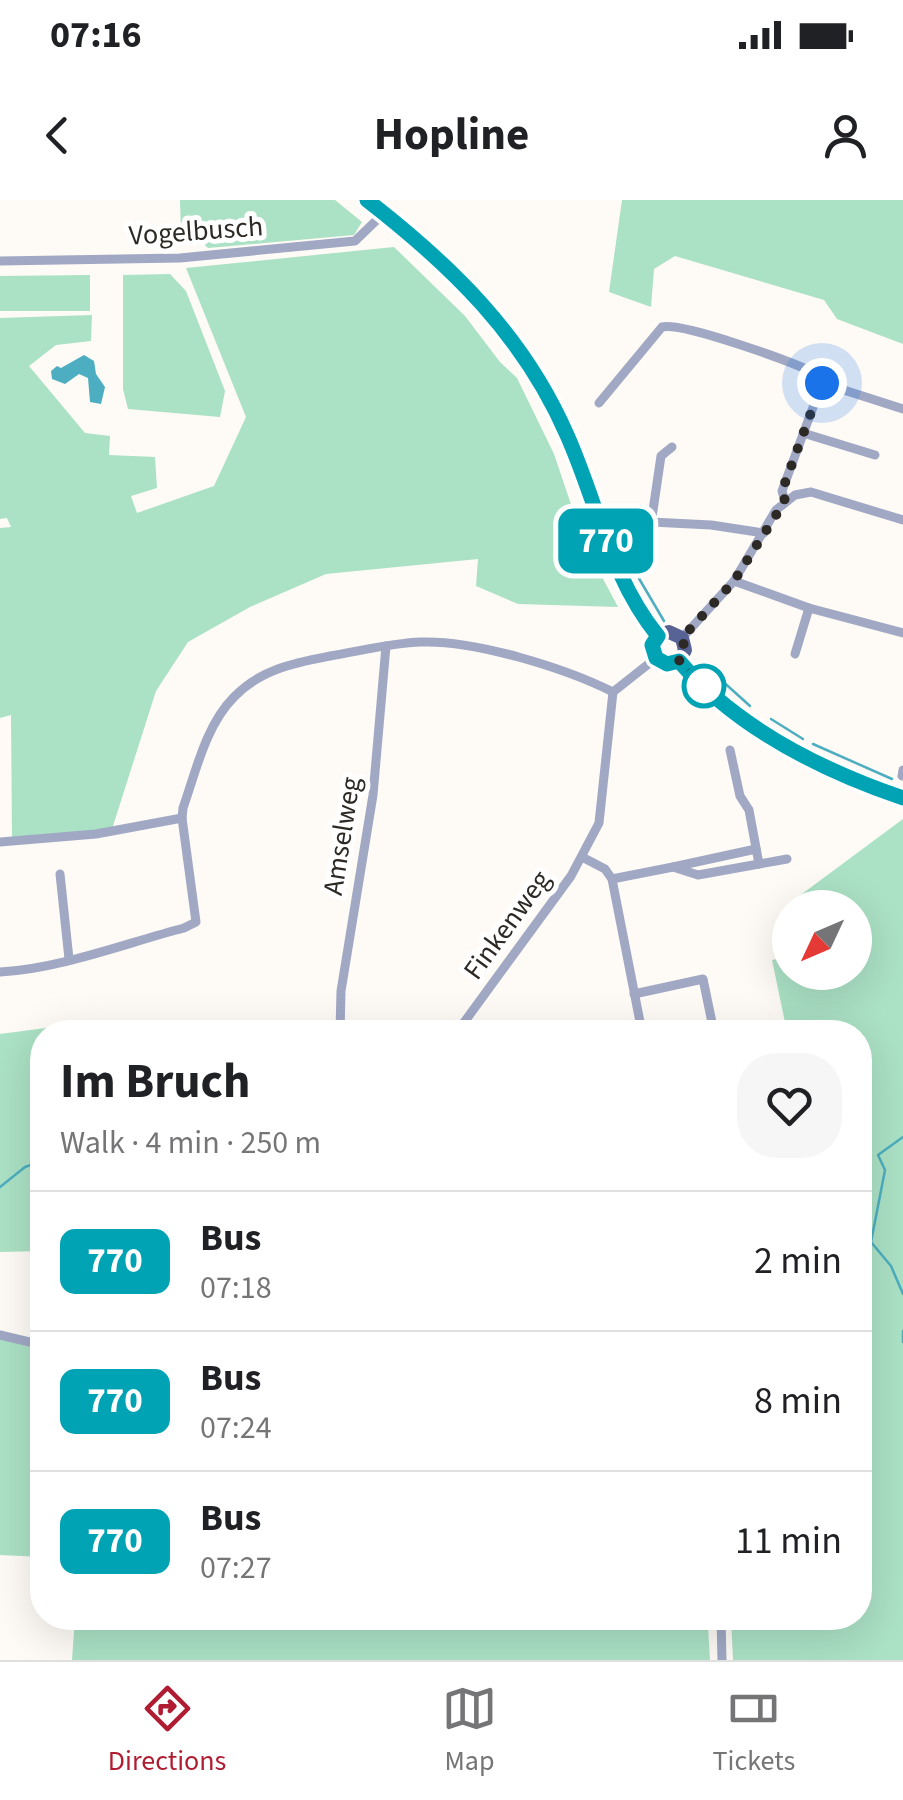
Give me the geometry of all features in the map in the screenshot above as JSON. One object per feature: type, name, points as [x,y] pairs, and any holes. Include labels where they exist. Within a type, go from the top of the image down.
[{"type":"main road","points":[[367,200],[464,282],[500,321],[528,362],[569,438],[610,552],[658,636]]},
{"type":"main road","points":[[670,632],[682,638],[685,650],[679,661],[667,664],[656,658],[652,645],[658,636],[670,632]]},
{"type":"main road","points":[[679,661],[731,709],[776,740],[903,798]]},
{"type":"street","name":"Vogelbusch","points":[[0,261],[180,258],[355,240],[384,213]]},
{"type":"street","points":[[598,403],[662,326],[672,324],[794,364],[814,372],[822,383],[903,410]]},
{"type":"street","points":[[785,501],[782,491],[822,383]]},
{"type":"street","points":[[804,433],[875,454]]},
{"type":"street","points":[[651,524],[662,456],[672,447]]},
{"type":"street","points":[[682,638],[734,581],[785,501],[811,492],[903,520]]},
{"type":"street","points":[[631,521],[711,525],[764,533]]},
{"type":"street","points":[[734,581],[809,608],[903,633]]},
{"type":"street","points":[[796,654],[809,608]]},
{"type":"street","points":[[0,972],[19,971],[196,922],[182,818],[212,727],[232,698],[256,678],[283,665],[386,646],[457,644],[495,652],[613,692],[656,658]]},
{"type":"street","name":"Amselweg","points":[[340,1020],[340,991],[373,795],[386,646]]},
{"type":"street","name":"Finkenweg","points":[[466,1020],[590,842],[602,813],[613,692]]},
{"type":"street","points":[[730,750],[740,796],[749,810],[759,864]]},
{"type":"street","points":[[6,842],[96,834],[182,818]]},
{"type":"street","points":[[612,878],[756,849]]},
{"type":"street","points":[[582,857],[605,869],[612,878],[639,1020]]},
{"type":"street","points":[[673,866],[698,875],[787,859]]},
{"type":"street","points":[[60,874],[69,958]]},
{"type":"street","points":[[634,994],[703,979],[712,1020]]},
{"type":"street","points":[[0,1335],[30,1342]]},
{"type":"street","points":[[721,1630],[722,1660]]},
{"type":"green space","points":[[180,200],[335,200],[362,222],[354,235],[208,248],[198,238],[181,236]]},
{"type":"green space","points":[[622,200],[903,200],[903,344],[837,319],[824,300],[675,256],[654,269],[651,307],[609,292]]},
{"type":"green space","points":[[394,247],[465,316],[517,378],[554,454],[584,543],[618,607],[518,604],[476,586],[478,559],[326,574],[250,607],[188,642],[156,691],[112,829],[12,839],[11,715],[0,718],[0,528],[11,527],[7,518],[0,519],[0,318],[92,315],[91,341],[56,345],[29,366],[85,433],[110,436],[109,455],[155,457],[157,488],[131,496],[137,513],[214,486],[246,417],[186,268]]},
{"type":"green space","points":[[170,274],[186,291],[225,391],[220,417],[128,409],[123,389],[123,275]]},
{"type":"green space","points":[[90,275],[90,311],[0,311],[0,276]]},
{"type":"green space","points":[[903,819],[903,1660],[733,1660],[732,1630],[872,1630],[872,1020],[784,1020],[778,990],[872,990],[872,890],[807,890]]},
{"type":"green space","points":[[30,1030],[30,1251],[0,1252],[0,1034]]},
{"type":"green space","points":[[0,1339],[30,1347],[30,1556],[0,1555]]},
{"type":"green space","points":[[74,1630],[708,1630],[710,1660],[72,1660]]},
{"type":"water","points":[[84,355],[94,361],[96,374],[105,387],[101,404],[90,402],[88,378],[79,374],[65,384],[52,379],[51,371],[57,366],[61,368]]},
{"type":"waterway","points":[[616,528],[634,570],[664,621]]},
{"type":"waterway","points":[[709,669],[750,706]]},
{"type":"waterway","points":[[771,719],[803,739]]},
{"type":"waterway","points":[[813,744],[892,779]]},
{"type":"waterway","points":[[872,1237],[885,1170],[878,1155],[903,1137]]},
{"type":"waterway","points":[[0,1187],[30,1165]]},
{"type":"waterway","points":[[872,1243],[891,1266],[903,1294]]},
{"type":"waterway","points":[[903,1331],[903,1342]]},
{"type":"bus line","name":"770","points":[[367,200],[464,282],[500,321],[528,362],[569,438],[610,552],[658,636],[652,645],[656,658],[667,664],[679,661],[731,709],[776,740],[903,798]]},
{"type":"route","points":[[704,686],[679,661],[685,650],[682,638],[734,581],[785,501],[782,491],[822,383]]}]
